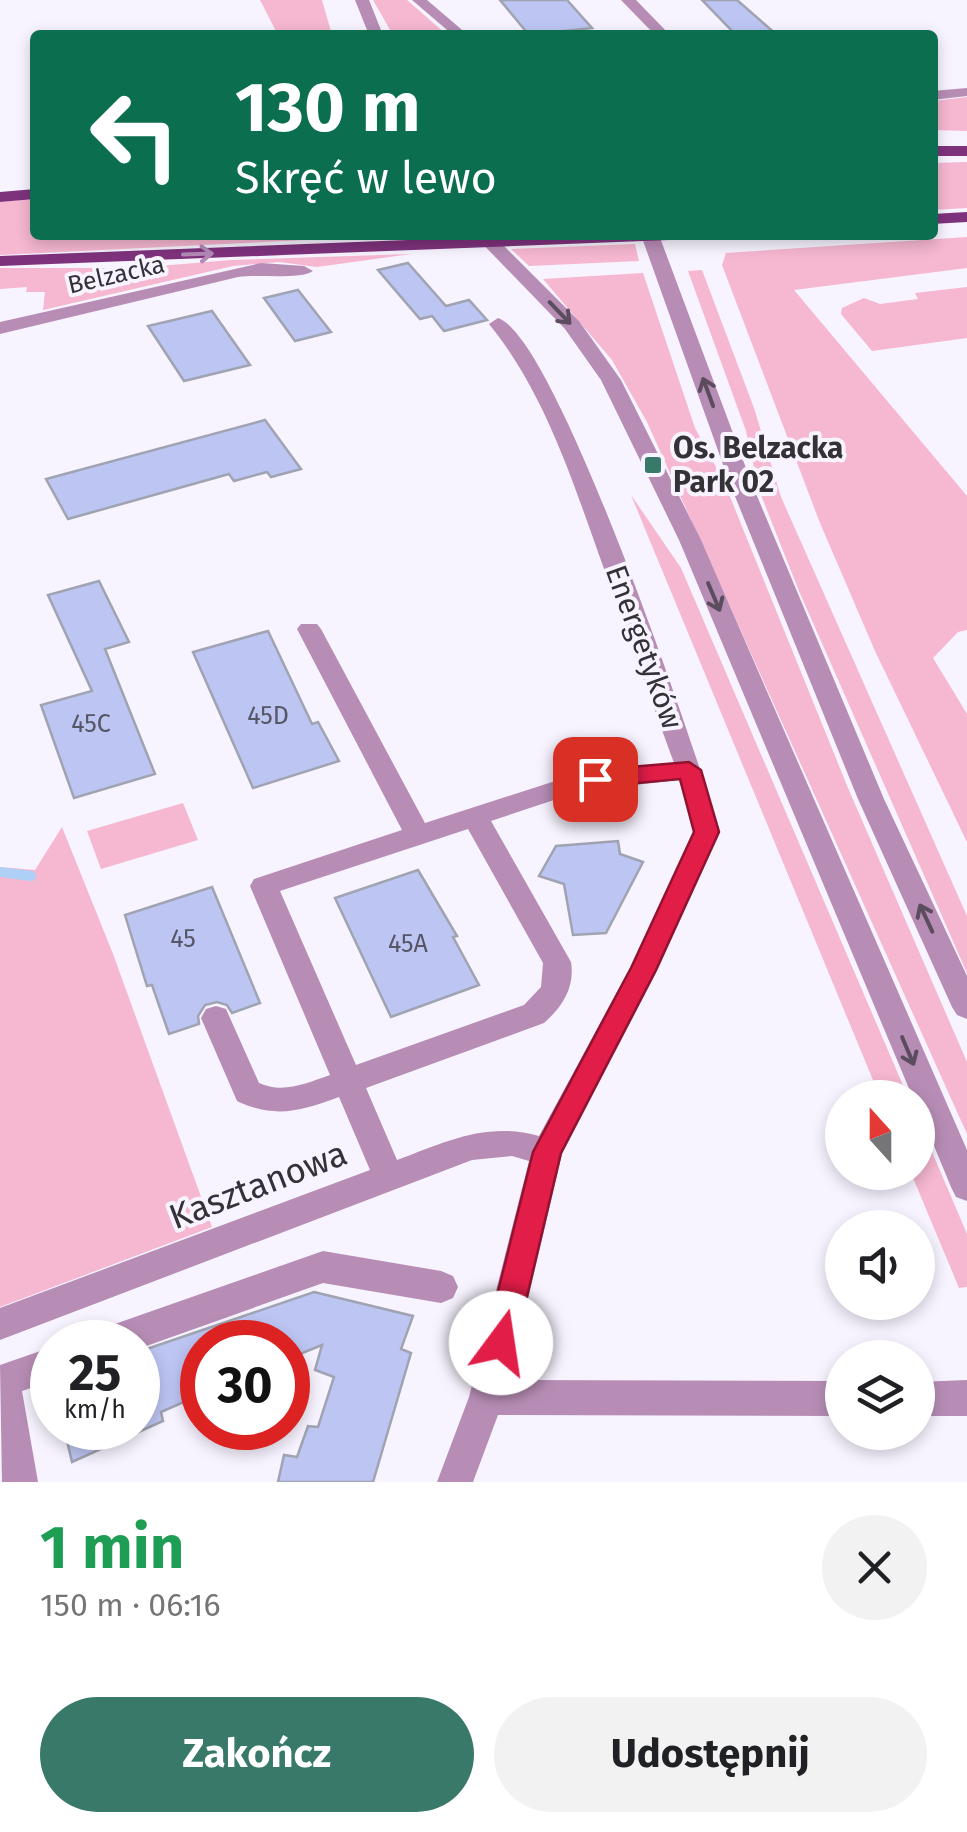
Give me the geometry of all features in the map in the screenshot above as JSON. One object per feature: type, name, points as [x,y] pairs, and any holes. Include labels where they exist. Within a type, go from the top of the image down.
[{"type":"main road","points":[[938,151],[967,151]]},
{"type":"main road","points":[[0,197],[30,194]]},
{"type":"main road","points":[[938,219],[967,217]]},
{"type":"main road","points":[[0,262],[467,240]]},
{"type":"street","points":[[362,0],[374,30]]},
{"type":"street","points":[[419,0],[454,30]]},
{"type":"street","points":[[628,0],[657,30]]},
{"type":"street","points":[[938,95],[967,92]]},
{"type":"street","points":[[489,240],[572,325],[611,380],[690,540],[967,1187]]},
{"type":"street","points":[[652,240],[740,484],[871,798],[967,1007]]},
{"type":"street","name":"Belzacka","points":[[0,328],[238,272],[261,268],[304,271]]},
{"type":"street","name":"Energetyków","points":[[455,1482],[488,1397],[548,1152],[643,970],[704,842],[705,820],[580,473],[541,386],[510,335],[498,324]]},
{"type":"street","points":[[308,629],[418,836]]},
{"type":"street","points":[[388,1178],[264,886],[595,779],[689,770]]},
{"type":"street","points":[[216,1018],[242,1085],[256,1098],[296,1100],[534,1014],[553,996],[559,974],[557,962],[475,817]]},
{"type":"street","name":"Kasztanowa","points":[[0,1324],[486,1143],[512,1142],[548,1152]]},
{"type":"street","points":[[160,1325],[323,1267],[441,1287]]},
{"type":"street","points":[[20,1482],[4,1381],[30,1372]]},
{"type":"street","points":[[488,1397],[825,1399]]},
{"type":"street","points":[[935,1399],[967,1398]]},
{"type":"shaded area","points":[[260,0],[322,0],[331,30],[275,30]]},
{"type":"shaded area","points":[[373,0],[407,0],[441,30],[390,30]]},
{"type":"shaded area","points":[[967,97],[967,131],[938,130],[938,100]]},
{"type":"shaded area","points":[[967,162],[967,208],[938,210],[938,163]]},
{"type":"shaded area","points":[[30,199],[30,240],[307,240],[0,255],[0,202]]},
{"type":"shaded area","points":[[967,237],[967,268],[794,290],[967,496],[967,630],[958,632],[933,658],[967,714],[967,842],[875,651],[820,523],[722,265],[726,253]]},
{"type":"shaded area","points":[[635,244],[639,261],[529,266],[511,249]]},
{"type":"shaded area","points":[[411,254],[317,267],[279,262],[233,266],[43,310],[45,292],[26,292],[27,287],[0,289],[0,268],[135,268],[231,260]]},
{"type":"shaded area","points":[[702,270],[754,408],[781,497],[967,916],[967,973],[799,591],[759,490],[746,431],[688,271]]},
{"type":"shaded area","points":[[643,273],[695,428],[724,482],[848,788],[967,1062],[967,1134],[647,422],[612,360],[543,279]]},
{"type":"shaded area","points":[[967,287],[967,338],[872,351],[841,314],[842,308],[864,298],[880,304],[918,299],[915,293]]},
{"type":"shaded area","points":[[631,495],[681,568],[901,1080],[873,1080]]},
{"type":"shaded area","points":[[183,803],[198,840],[101,869],[87,831]]},
{"type":"shaded area","points":[[62,827],[113,954],[212,1227],[0,1307],[0,867],[35,870]]},
{"type":"shaded area","points":[[935,1159],[967,1234],[967,1287],[959,1288],[935,1230],[935,1210],[926,1210],[918,1190],[935,1190]]},
{"type":"building","points":[[500,0],[567,0],[592,28],[574,30],[525,30]]},
{"type":"building","points":[[702,0],[737,0],[771,30],[731,30]]},
{"type":"building","points":[[408,263],[446,306],[469,300],[487,320],[444,331],[432,316],[420,319],[378,270]]},
{"type":"building","points":[[298,290],[331,332],[295,341],[264,298]]},
{"type":"building","points":[[212,311],[250,365],[184,381],[148,326]]},
{"type":"building","points":[[265,420],[301,469],[271,477],[267,472],[234,481],[229,474],[68,519],[46,479]]},
{"type":"building","points":[[99,581],[129,642],[105,649],[155,774],[74,798],[41,705],[92,691],[48,595]]},
{"type":"building","points":[[268,631],[312,724],[318,722],[339,761],[253,788],[193,652]]},
{"type":"building","points":[[618,841],[620,854],[643,862],[606,933],[573,935],[564,884],[539,876],[556,846]]},
{"type":"building","points":[[418,870],[457,936],[453,937],[479,985],[391,1017],[335,898]]},
{"type":"building","points":[[212,887],[260,1003],[232,1013],[227,1005],[217,1002],[205,1005],[198,1016],[199,1024],[169,1034],[152,985],[147,986],[125,915]]},
{"type":"building","points":[[314,1292],[413,1316],[401,1349],[411,1353],[373,1482],[278,1482],[284,1455],[297,1457],[299,1450],[310,1450],[310,1426],[318,1427],[334,1377],[315,1370],[322,1345],[310,1350],[310,1320],[232,1320]]},
{"type":"building","points":[[180,1338],[180,1404],[161,1412],[160,1422],[160,1344]]},
{"type":"building","points":[[69,1450],[99,1450],[72,1462]]},
{"type":"waterway","points":[[0,872],[31,876]]},
{"type":"place","name":"Os. Belzacka Park 02","points":[[653,465]]},
{"type":"route","points":[[501,1343],[548,1152],[643,970],[706,832],[689,770],[595,779]]}]
